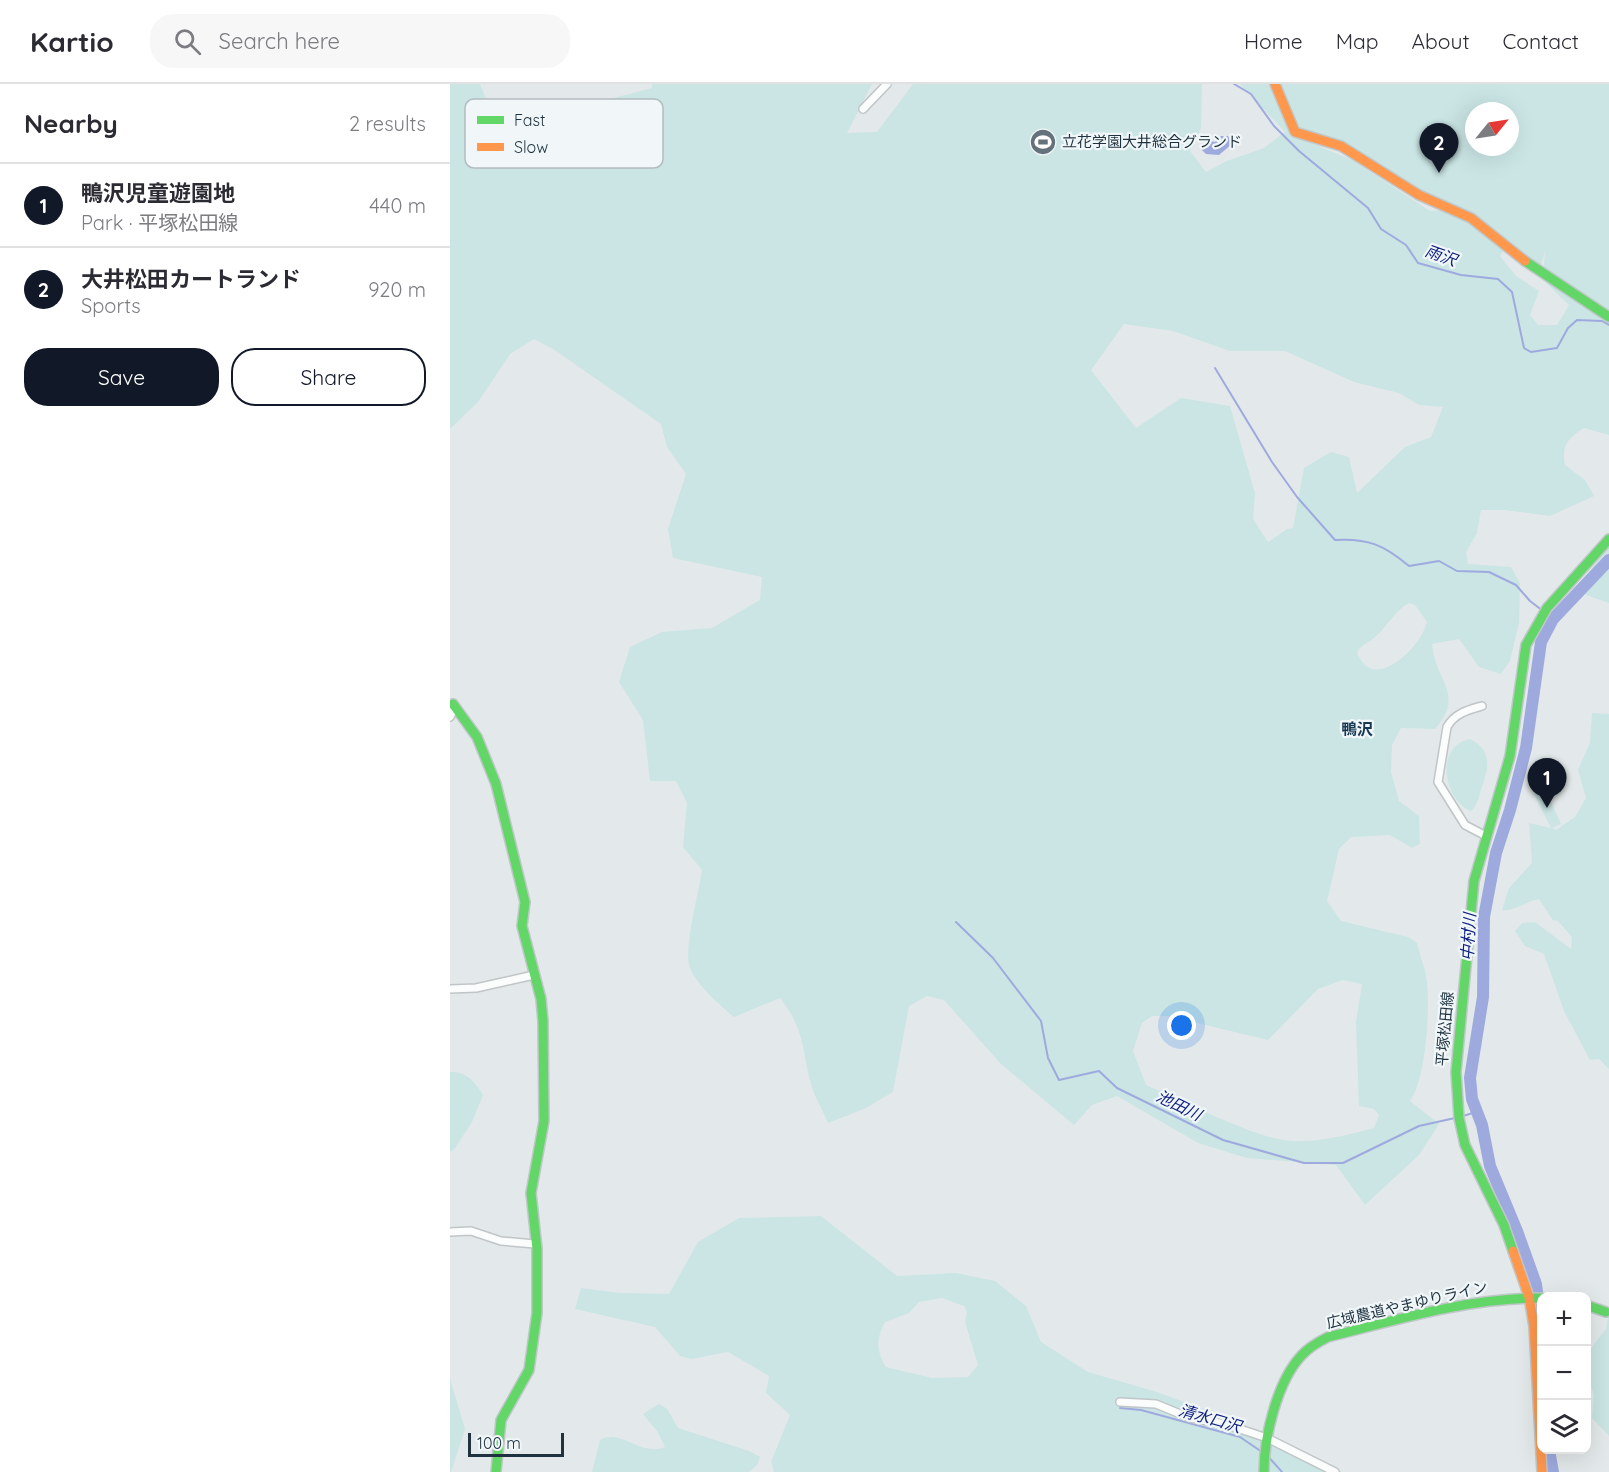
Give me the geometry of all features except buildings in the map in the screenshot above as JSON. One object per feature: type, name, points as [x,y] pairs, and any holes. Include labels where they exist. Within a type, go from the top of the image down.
[{"type":"street","points":[[863,109],[887,84]]},
{"type":"street","points":[[1275,84],[1290,125],[1295,132],[1341,146],[1419,195],[1471,218],[1538,271],[1609,317]]},
{"type":"street","name":"平塚松田線","points":[[1538,1400],[1534,1326],[1535,1298],[1466,1144],[1456,1091],[1472,897],[1486,836],[1510,756],[1521,668],[1530,637],[1547,608],[1609,539]]},
{"type":"street","points":[[450,717],[454,706]]},
{"type":"street","points":[[454,706],[477,737],[493,776],[525,902],[522,926],[543,1021],[544,1121],[531,1184],[539,1280],[537,1313],[529,1370],[501,1420],[496,1472]]},
{"type":"street","points":[[1482,706],[1462,712],[1447,727],[1438,774],[1442,790],[1465,825],[1486,836]]},
{"type":"street","points":[[450,989],[476,988],[534,975]]},
{"type":"street","points":[[450,1232],[471,1231],[501,1241],[535,1244]]},
{"type":"street","name":"広域農道やまゆりライン","points":[[1264,1472],[1267,1438],[1290,1372],[1314,1344],[1329,1337],[1444,1309],[1486,1301],[1535,1298]]},
{"type":"street","points":[[1591,1306],[1606,1312]]},
{"type":"street","points":[[1120,1402],[1156,1404],[1190,1418],[1225,1424],[1267,1438],[1335,1472]]},
{"type":"street","name":"平塚松田線","points":[[1541,1454],[1542,1472]]},
{"type":"shaded area","points":[[450,84],[480,84],[487,99],[465,99],[465,168],[663,168],[663,99],[610,99],[652,88],[652,84],[872,84],[847,133],[877,132],[913,84],[1202,84],[1201,128],[1190,151],[1206,172],[1227,161],[1264,148],[1285,132],[1240,84],[1272,84],[1292,135],[1352,160],[1430,211],[1461,209],[1429,195],[1352,147],[1302,130],[1294,124],[1278,84],[1609,84],[1609,435],[1584,428],[1570,439],[1564,453],[1565,465],[1585,480],[1594,496],[1550,516],[1504,510],[1481,510],[1477,533],[1466,552],[1468,564],[1511,567],[1520,583],[1519,623],[1510,661],[1501,674],[1479,667],[1459,639],[1432,644],[1434,657],[1448,696],[1448,706],[1444,717],[1435,729],[1401,728],[1392,745],[1391,772],[1399,801],[1419,816],[1420,844],[1412,848],[1390,835],[1351,837],[1339,849],[1327,901],[1341,921],[1408,937],[1417,943],[1426,979],[1427,1027],[1420,1077],[1410,1101],[1439,1124],[1419,1155],[1365,1205],[1336,1165],[1247,1158],[1198,1143],[1117,1096],[1092,1105],[1074,1125],[1001,1064],[944,1000],[927,996],[909,1006],[893,1092],[864,1109],[828,1123],[814,1093],[800,1034],[780,998],[734,1017],[703,988],[690,968],[688,948],[702,870],[683,847],[687,803],[676,781],[650,781],[643,720],[619,682],[630,647],[662,632],[712,628],[760,600],[762,577],[673,558],[668,529],[686,474],[667,447],[661,424],[553,349],[534,339],[510,354],[478,402],[450,429]],"holes":[[[1508,243],[1540,269],[1545,251],[1543,280],[1569,305],[1557,325],[1538,325],[1530,315],[1539,291],[1516,276],[1500,256]],[[1124,324],[1173,331],[1230,351],[1285,351],[1354,382],[1399,393],[1419,405],[1443,407],[1431,437],[1405,447],[1357,493],[1349,457],[1331,452],[1304,468],[1293,528],[1287,529],[1268,542],[1253,519],[1255,493],[1230,406],[1181,398],[1136,428],[1091,370]],[[1409,603],[1415,605],[1427,622],[1416,644],[1395,663],[1384,668],[1373,669],[1364,664],[1357,652],[1361,647],[1380,633],[1399,610]],[[1343,980],[1362,984],[1356,1022],[1359,1106],[1374,1109],[1379,1115],[1374,1128],[1329,1138],[1305,1141],[1283,1140],[1250,1131],[1146,1085],[1133,1051],[1142,1023],[1152,1016],[1168,1016],[1268,1040],[1318,989]]]},
{"type":"shaded area","points":[[1609,547],[1609,603],[1586,595],[1579,584]]},
{"type":"shaded area","points":[[1592,713],[1609,714],[1609,1069],[1599,1059],[1590,1060],[1564,1011],[1544,954],[1525,946],[1515,931],[1522,923],[1535,922],[1571,949],[1572,937],[1558,921],[1553,920],[1539,899],[1502,910],[1509,888],[1532,863],[1529,823],[1551,828],[1533,792],[1546,791],[1561,824],[1552,828],[1556,830],[1575,817],[1586,798],[1578,770],[1590,743]]},
{"type":"shaded area","points":[[1470,739],[1483,749],[1487,761],[1479,798],[1471,811],[1462,806],[1455,797],[1447,775],[1447,763],[1451,752],[1458,744]]},
{"type":"shaded area","points":[[450,1072],[461,1073],[470,1078],[483,1095],[472,1122],[453,1151],[450,1151]]},
{"type":"shaded area","points":[[821,1216],[897,1276],[956,1273],[995,1281],[1026,1306],[1041,1342],[1088,1372],[1157,1392],[1236,1421],[1342,1472],[774,1472],[771,1462],[790,1415],[766,1393],[769,1376],[728,1352],[691,1359],[680,1356],[655,1327],[575,1309],[581,1288],[620,1293],[669,1294],[698,1242],[739,1218]],"holes":[[[942,1298],[964,1306],[967,1312],[965,1322],[978,1365],[968,1377],[932,1378],[886,1367],[880,1356],[878,1345],[885,1322],[909,1313],[919,1302]]]},
{"type":"shaded area","points":[[1609,1312],[1609,1436],[1592,1418],[1594,1395],[1591,1385],[1591,1348],[1606,1329]]},
{"type":"shaded area","points":[[450,1379],[465,1429],[451,1472],[450,1472]]},
{"type":"shaded area","points":[[659,1404],[667,1409],[678,1428],[749,1451],[760,1457],[757,1465],[749,1472],[592,1472],[600,1440],[608,1437],[616,1437],[647,1448],[665,1447],[657,1431],[643,1414]]},
{"type":"water","points":[[1221,136],[1228,136],[1232,144],[1219,155],[1206,154],[1201,149],[1211,141],[1215,142]]},
{"type":"waterway","name":"雨沢","points":[[1234,84],[1251,94],[1274,126],[1299,151],[1368,208],[1381,229],[1406,245],[1418,263],[1461,275],[1498,279],[1512,292],[1524,348],[1531,352],[1557,348],[1568,328],[1577,320],[1602,321],[1609,325]]},
{"type":"waterway","points":[[1215,368],[1272,462],[1297,497],[1335,540],[1357,540],[1375,544],[1409,566],[1439,561],[1457,571],[1489,572],[1516,585],[1530,601],[1543,611]]},
{"type":"waterway","name":"中村川","points":[[1537,1292],[1517,1231],[1490,1166],[1482,1125],[1472,1099],[1470,1078],[1483,997],[1484,917],[1496,853],[1526,748],[1541,642],[1553,619],[1609,560]]},
{"type":"waterway","name":"中村川","points":[[1547,614],[1553,619]]},
{"type":"waterway","name":"池田川","points":[[956,922],[993,958],[1041,1021],[1048,1058],[1059,1080],[1099,1071],[1117,1088],[1223,1140],[1304,1163],[1343,1163],[1419,1126],[1455,1118]]},
{"type":"waterway","name":"池田川","points":[[1463,1116],[1476,1112]]},
{"type":"waterway","name":"清水口沢","points":[[1120,1408],[1141,1410],[1240,1437],[1262,1452]]},
{"type":"waterway","name":"中村川","points":[[1550,1454],[1553,1472]]},
{"type":"waterway","name":"清水口沢","points":[[1267,1455],[1282,1472]]},
{"type":"traffic: fast","points":[[1525,261],[1609,317]]},
{"type":"traffic: fast","points":[[1513,1251],[1504,1225],[1465,1145],[1459,1118],[1456,1072],[1474,881],[1510,756],[1526,645],[1547,608],[1609,539]]},
{"type":"traffic: fast","points":[[453,704],[477,737],[496,784],[525,902],[522,926],[541,999],[543,1021],[544,1121],[531,1193],[537,1249],[537,1313],[529,1370],[501,1420],[496,1472]]},
{"type":"traffic: fast","points":[[1264,1472],[1269,1427],[1285,1380],[1304,1353],[1317,1343],[1328,1337],[1434,1311],[1487,1302],[1537,1298]]},
{"type":"traffic: fast","points":[[1591,1307],[1606,1312]]},
{"type":"traffic: slow","points":[[1275,84],[1295,132],[1341,146],[1419,195],[1471,218],[1525,261]]},
{"type":"traffic: slow","points":[[1513,1251],[1529,1297],[1534,1326],[1542,1472]]},
{"type":"place","name":"立花学園大井総合グランド","points":[[1043,142]]},
{"type":"place","name":"大井松田カートランド","points":[[1439,173]]},
{"type":"place","name":"鴨沢児童遊園地","points":[[1547,808]]},
{"type":"district","name":"鴨沢","points":[[1357,729]]}]
